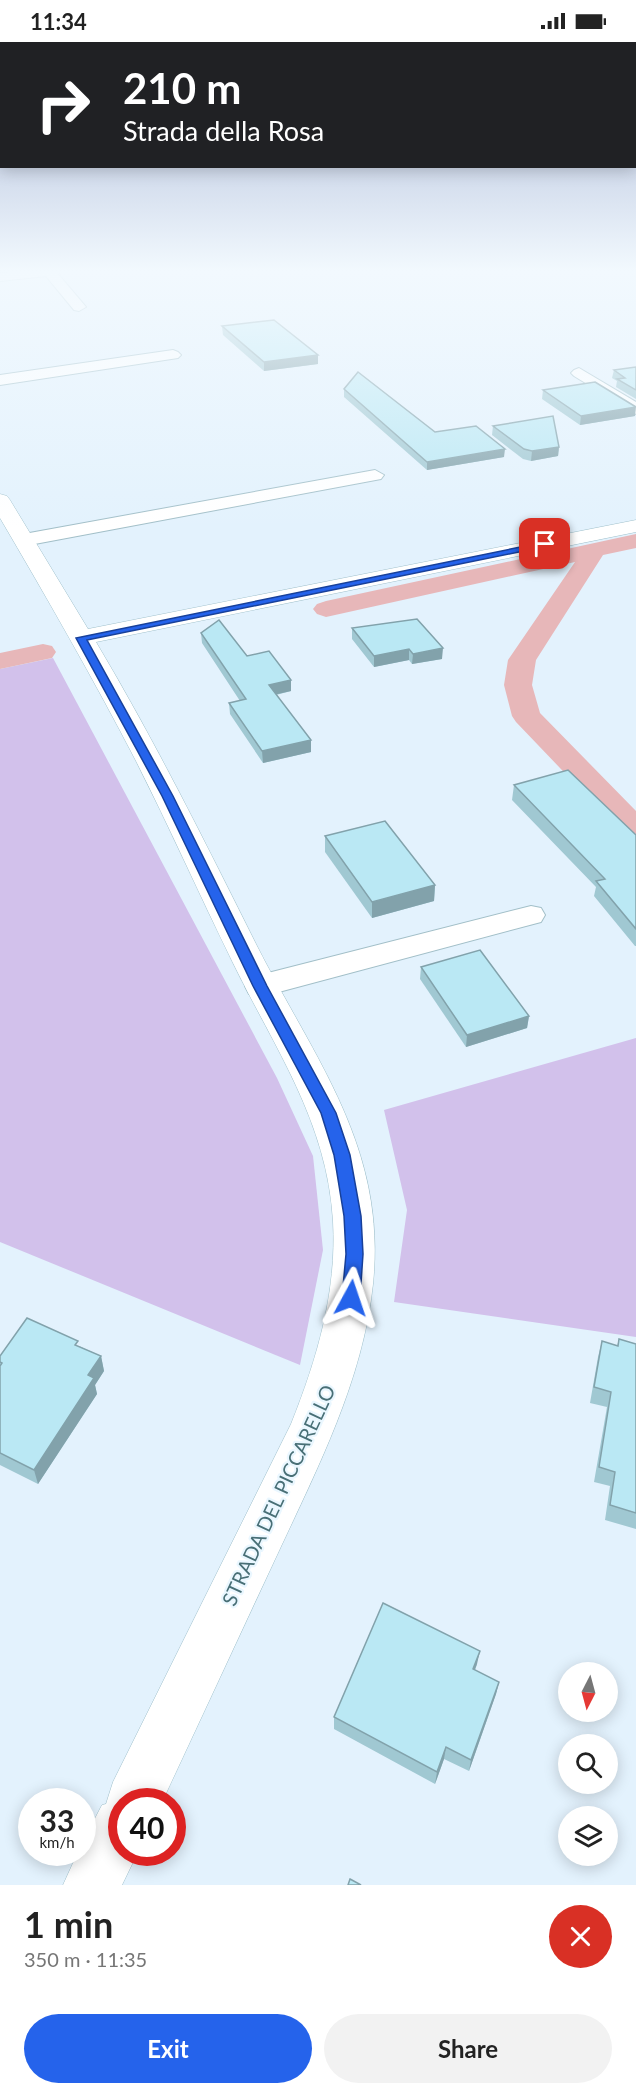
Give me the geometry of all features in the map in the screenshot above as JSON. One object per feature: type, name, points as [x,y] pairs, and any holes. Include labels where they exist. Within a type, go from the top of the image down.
[{"type":"street","points":[[0,380],[153,357]]},
{"type":"street","points":[[579,373],[636,409]]},
{"type":"street","points":[[24,540],[375,475]]},
{"type":"street","name":"STRADA DEL PICCARELLO","points":[[0,500],[81,638],[168,796],[260,986],[320,1096],[342,1155],[354,1234],[350,1309],[333,1375],[310,1433],[140,1788]]},
{"type":"street","points":[[81,638],[636,526]]},
{"type":"street","points":[[260,986],[531,915]]},
{"type":"street","points":[[92,1885],[108,1853]]},
{"type":"shaded area","points":[[53,658],[277,1078],[313,1156],[323,1250],[300,1365],[0,1242],[0,669]]},
{"type":"shaded area","points":[[636,1038],[636,1337],[394,1302],[407,1210],[384,1110]]},
{"type":"building","points":[[258,357],[303,357],[264,362]]},
{"type":"building","points":[[636,367],[636,390],[617,379],[625,378],[614,370]]},
{"type":"building","points":[[358,372],[435,432],[476,426],[505,449],[427,462],[344,389]]},
{"type":"building","points":[[595,382],[636,407],[581,416],[543,390]]},
{"type":"building","points":[[553,416],[559,447],[532,451],[524,449],[493,426]]},
{"type":"building","points":[[417,619],[443,648],[413,654],[409,649],[374,656],[352,628]]},
{"type":"building","points":[[219,620],[247,656],[269,651],[291,680],[269,685],[311,740],[262,751],[229,703],[246,699],[201,633]]},
{"type":"building","points":[[568,770],[636,835],[636,929],[596,881],[605,879],[514,785]]},
{"type":"building","points":[[385,821],[435,885],[372,902],[325,836]]},
{"type":"building","points":[[480,950],[529,1016],[467,1035],[421,967]]},
{"type":"building","points":[[27,1318],[78,1341],[75,1345],[101,1356],[88,1375],[94,1378],[34,1470],[0,1453],[0,1366],[2,1363],[0,1356]]},
{"type":"building","points":[[619,1339],[636,1344],[636,1513],[610,1505],[615,1472],[599,1467],[611,1392],[594,1387],[602,1341],[618,1346]]},
{"type":"building","points":[[383,1603],[480,1651],[473,1669],[499,1682],[471,1760],[446,1747],[437,1772],[334,1717]]},
{"type":"building","points":[[350,1879],[361,1885],[348,1885]]},
{"type":"waterway","points":[[326,609],[636,541]]},
{"type":"waterway","points":[[595,550],[522,660],[518,685],[526,716],[636,829]]},
{"type":"waterway","points":[[0,661],[43,652]]},
{"type":"route","points":[[351,1298],[354,1254],[352,1216],[342,1155],[329,1113],[260,986],[168,796],[81,638],[545,544]]}]
